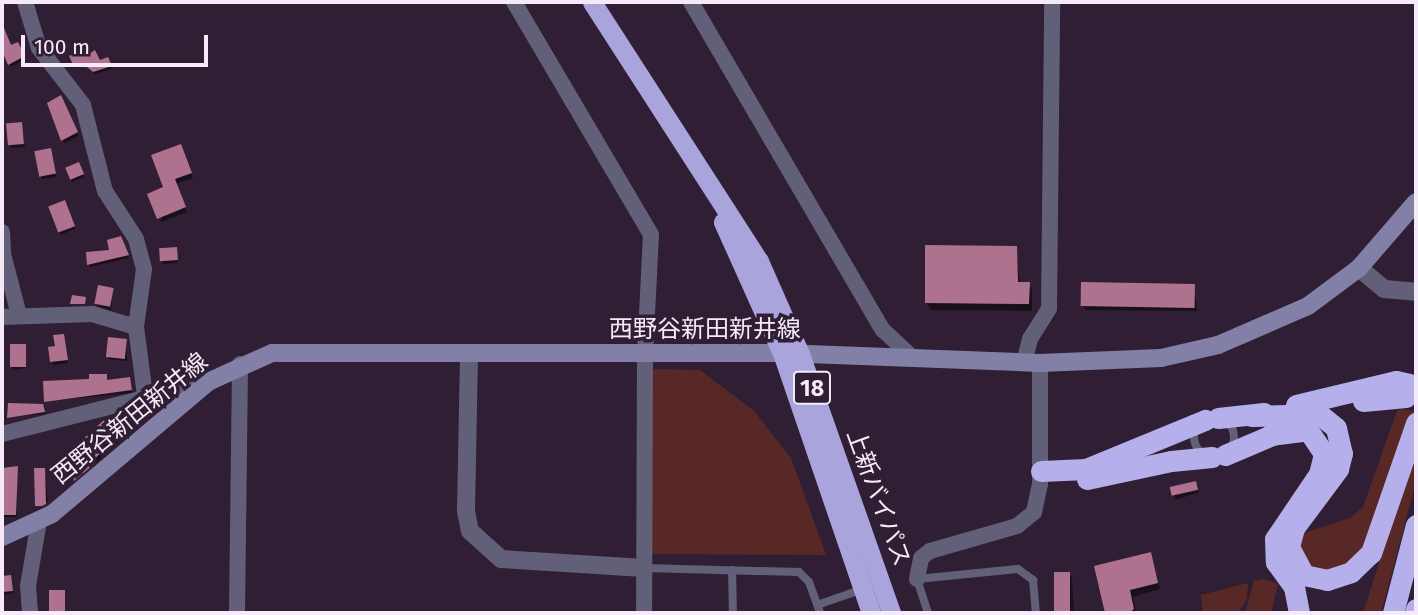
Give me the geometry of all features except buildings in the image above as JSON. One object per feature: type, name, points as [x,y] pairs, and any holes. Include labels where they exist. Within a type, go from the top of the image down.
[{"type":"highway","name":"上新バイパス","points":[[592,2],[759,261],[791,354],[871,613]]},
{"type":"highway","name":"上新バイパス","points":[[791,354],[891,613]]},
{"type":"highway","points":[[1041,478],[1218,456],[1367,399],[1408,390],[1396,381],[1251,416]]},
{"type":"highway","points":[[1041,478],[1086,469],[1211,419],[1310,412],[1331,421],[1340,436],[1338,469],[1294,528],[1289,547],[1296,568],[1315,578],[1351,572],[1371,553],[1416,424]]},
{"type":"highway","points":[[1270,435],[1308,430],[1319,441],[1324,454],[1319,474],[1275,539],[1276,562],[1294,587],[1299,613]]},
{"type":"highway","points":[[1393,613],[1416,525]]},
{"type":"main road","name":"西野谷新田新井線","points":[[2,537],[39,521],[74,497],[208,382],[240,364],[296,350],[469,355],[791,354],[1032,363],[1161,358],[1219,345],[1308,306],[1359,268],[1416,202]]},
{"type":"street","points":[[25,2],[39,48],[83,105],[105,191],[136,239],[144,270],[136,327],[145,395]]},
{"type":"street","points":[[514,2],[651,235],[645,354],[644,613]]},
{"type":"street","points":[[691,2],[883,330],[914,359]]},
{"type":"street","points":[[917,579],[921,558],[930,551],[1027,520],[1039,502],[1041,478],[1030,339],[1049,309],[1052,2]]},
{"type":"street","points":[[2,232],[19,315]]},
{"type":"street","points":[[1359,268],[1384,289],[1416,292]]},
{"type":"street","points":[[2,317],[92,314],[136,327]]},
{"type":"street","points":[[469,355],[466,511],[470,531],[501,559],[644,568]]},
{"type":"street","points":[[237,613],[240,364]]},
{"type":"street","points":[[2,434],[145,395],[208,382]]},
{"type":"street","points":[[30,613],[28,586],[39,521]]},
{"type":"lane","points":[[1211,419],[1233,430],[1233,444],[1218,456],[1200,452],[1195,441],[1196,429],[1211,419]]},
{"type":"lane","points":[[644,568],[799,572],[820,609],[863,589]]},
{"type":"lane","points":[[928,613],[917,579],[1018,569],[1033,580],[1036,613]]},
{"type":"lane","points":[[732,570],[733,613]]},
{"type":"shaded area","points":[[652,369],[700,370],[754,411],[791,458],[826,555],[651,554]]},
{"type":"shaded area","points":[[1397,411],[1414,411],[1362,549],[1353,560],[1324,573],[1303,562],[1299,541],[1304,533],[1350,518],[1363,507]]},
{"type":"shaded area","points":[[1416,447],[1416,482],[1381,613],[1363,613]]},
{"type":"shaded area","points":[[1263,579],[1278,584],[1271,613],[1245,613],[1254,581]]},
{"type":"shaded area","points":[[1248,583],[1247,599],[1238,613],[1203,613],[1201,595]]}]
